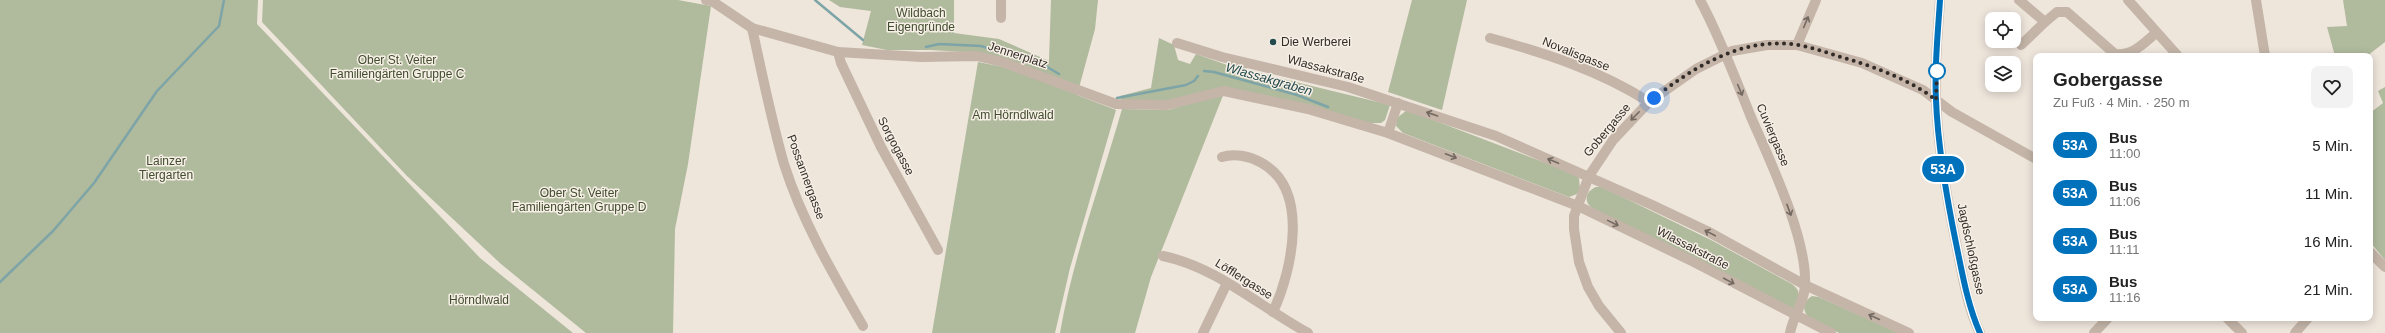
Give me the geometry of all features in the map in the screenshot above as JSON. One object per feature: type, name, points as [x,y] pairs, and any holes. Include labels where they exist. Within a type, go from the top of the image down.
[{"type":"street","points":[[706,0],[712,1],[752,28]]},
{"type":"street","points":[[1001,0],[1001,18]]},
{"type":"street","name":"Cuviergasse","points":[[1700,0],[1725,54],[1793,223],[1804,263],[1806,285]]},
{"type":"street","points":[[1797,45],[1816,0]]},
{"type":"street","name":"Jagdschloßgasse","points":[[1940,0],[1936,100],[1948,206],[1966,290],[1974,319],[1980,333]]},
{"type":"street","points":[[2019,0],[2045,22]]},
{"type":"street","points":[[2128,0],[2175,53]]},
{"type":"street","points":[[2256,0],[2265,53]]},
{"type":"street","points":[[2021,45],[2056,12],[2067,12],[2110,51],[2116,53]]},
{"type":"street","name":"Jennerplatz","points":[[752,28],[838,52],[921,57],[977,56],[1002,62],[1120,105],[1167,105],[1224,91]]},
{"type":"street","name":"Possannergasse","points":[[752,28],[767,102],[785,165],[798,200],[819,247],[863,326]]},
{"type":"street","points":[[2127,53],[2135,50],[2156,33]]},
{"type":"street","name":"Novalisgasse","points":[[1490,38],[1575,66],[1602,77],[1649,102]]},
{"type":"street","name":"Wlassakstraße","points":[[1177,43],[1222,57],[1348,87],[1496,136],[1589,176],[1706,231],[1806,285],[1909,333]]},
{"type":"street","name":"Gobergasse","points":[[1589,176],[1613,140],[1649,102],[1696,69],[1725,54],[1755,46],[1797,45],[1862,63],[1923,90],[1936,100],[2033,157]]},
{"type":"street","name":"Sorgogasse","points":[[838,52],[841,64],[881,147],[938,250]]},
{"type":"street","name":"Wlassakstraße","points":[[1224,91],[1308,109],[1388,132],[1578,206],[1694,262],[1831,333]]},
{"type":"street","points":[[1388,132],[1398,103]]},
{"type":"street","points":[[1222,157],[1244,156],[1259,161],[1277,175],[1286,190],[1291,214],[1292,245],[1285,280],[1273,312]]},
{"type":"street","points":[[1589,176],[1574,216],[1574,229],[1579,262],[1588,287],[1595,299],[1621,333]]},
{"type":"street","points":[[2373,255],[2385,267]]},
{"type":"street","name":"Löfflergasse","points":[[1163,256],[1195,265],[1308,333]]},
{"type":"street","points":[[1203,333],[1227,283]]},
{"type":"street","points":[[1790,333],[1806,285]]},
{"type":"street","points":[[2094,333],[2105,321]]},
{"type":"street","points":[[2230,321],[2242,333]]},
{"type":"street","points":[[2295,333],[2305,321]]},
{"type":"green space","name":"Lainzer Tiergarten","points":[[0,0],[258,0],[257,24],[480,258],[573,333],[0,333]]},
{"type":"green space","name":"Ober St. Veiter Familiengärten Gruppe D","points":[[263,0],[678,0],[711,6],[688,164],[675,229],[673,333],[586,333],[501,264],[407,176],[262,22]]},
{"type":"green space","points":[[829,0],[954,0],[954,33],[999,39],[1049,61],[1051,0],[1098,0],[1095,29],[1077,95],[1116,110],[1070,268],[1055,333],[932,333],[978,62],[1003,67],[981,53],[931,50],[887,50],[862,45],[871,11],[840,7]]},
{"type":"green space","points":[[1412,0],[1467,0],[1442,110],[1388,92]]},
{"type":"green space","points":[[2343,0],[2385,0],[2385,42],[2371,53],[2334,53],[2327,27],[2347,26]]},
{"type":"green space","points":[[1159,38],[1174,45],[1178,60],[1190,64],[1196,54],[1230,66],[1230,63],[1247,67],[1247,70],[1390,105],[1385,120],[1381,123],[1369,123],[1222,87],[1161,102],[1122,102],[1120,96],[1151,88]]},
{"type":"green space","points":[[2385,87],[2385,260],[2373,246],[2373,111],[2383,103],[2378,91]]},
{"type":"green space","points":[[1224,93],[1151,277],[1135,333],[1060,333],[1072,276],[1122,109],[1168,110]]},
{"type":"green space","points":[[1407,110],[1572,173],[1579,178],[1580,189],[1577,194],[1569,197],[1403,133],[1396,126],[1397,118]]},
{"type":"green space","points":[[1596,187],[1602,187],[1711,240],[1794,285],[1798,291],[1799,297],[1794,308],[1788,308],[1592,208],[1587,202],[1587,196],[1590,191]]},
{"type":"green space","points":[[1812,296],[1819,297],[1899,333],[1839,333],[1808,317],[1804,306]]},
{"type":"waterway","points":[[0,282],[53,231],[94,183],[157,91],[219,26],[224,0]]},
{"type":"waterway","name":"Wlassakgraben","points":[[815,0],[863,40]]},
{"type":"waterway","name":"Wlassakgraben","points":[[926,47],[939,44],[981,46],[1000,52],[1032,58],[1059,74]]},
{"type":"waterway","name":"Wlassakgraben","points":[[1204,71],[1214,72],[1297,95],[1328,107]]},
{"type":"waterway","name":"Wlassakgraben","points":[[1117,98],[1186,85],[1194,81],[1198,76]]},
{"type":"bus line","name":"53A","points":[[1940,0],[1936,100],[1940,146],[1948,206],[1962,276],[1972,315],[1980,333]]},
{"type":"place","name":"Die Werberei","points":[[1273,42]]},
{"type":"route","points":[[1654,98],[1696,69],[1732,51],[1755,46],[1786,44],[1809,47],[1862,63],[1923,90],[1936,100],[1937,71]]},
{"type":"park label","name":"Wildbach Eigengründe","points":[[921,20]]},
{"type":"park label","name":"Ober St. Veiter Familiengärten Gruppe C","points":[[397,67]]},
{"type":"park label","name":"Am Hörndlwald","points":[[1013,115]]},
{"type":"park label","name":"Hörndlwald","points":[[479,300]]}]
